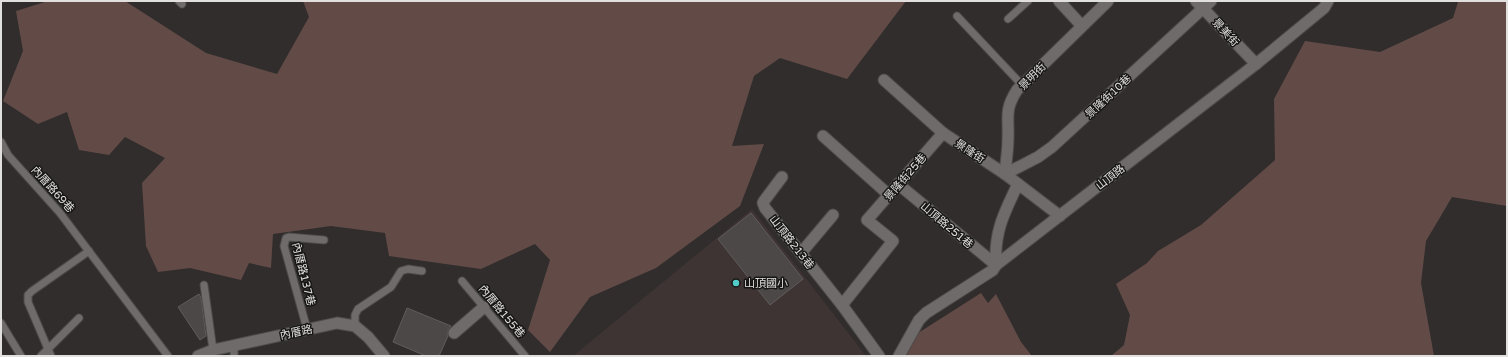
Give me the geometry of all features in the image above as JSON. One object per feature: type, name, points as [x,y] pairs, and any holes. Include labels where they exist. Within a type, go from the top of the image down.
[{"type":"street","points":[[1059,1],[1082,26]]},
{"type":"street","name":"景明街","points":[[1005,174],[1008,138],[1008,108],[1010,100],[1022,85],[1108,1]]},
{"type":"street","name":"山頂路","points":[[899,356],[919,320],[926,313],[993,270],[996,265],[1256,64],[1324,8],[1328,1]]},
{"type":"street","name":"景美街","points":[[1203,3],[1256,64]]},
{"type":"street","name":"景隆街10巷","points":[[1005,174],[1038,157],[1052,147],[1203,3]]},
{"type":"street","name":"景隆街","points":[[884,80],[943,133],[1005,174],[1060,216]]},
{"type":"street","name":"景隆街25巷","points":[[842,305],[893,241],[867,220],[943,133]]},
{"type":"street","points":[[823,136],[889,195]]},
{"type":"street","name":"山頂路213巷","points":[[782,177],[763,203],[765,208],[842,305],[879,356]]},
{"type":"street","name":"山頂路251巷","points":[[898,184],[996,265]]},
{"type":"street","points":[[996,265],[995,252],[1001,219],[1018,184]]},
{"type":"street","points":[[801,252],[833,215]]},
{"type":"street","points":[[454,333],[484,307]]},
{"type":"street","name":"內厝路","points":[[198,356],[213,350],[234,351],[307,329],[337,323],[355,326]]},
{"type":"street","points":[[355,326],[368,337],[384,356]]},
{"type":"lane","points":[[1008,19],[1028,1]]},
{"type":"lane","points":[[957,16],[1022,85]]},
{"type":"lane","name":"內厝路69巷","points":[[1,142],[8,155],[60,213],[89,250],[168,356]]},
{"type":"lane","name":"內厝路137巷","points":[[307,329],[284,242],[286,238],[289,237],[324,240]]},
{"type":"lane","points":[[50,353],[28,302],[28,295],[89,250]]},
{"type":"lane","points":[[355,326],[358,308],[391,287],[401,271],[408,269],[422,271]]},
{"type":"lane","name":"內厝路155巷","points":[[462,281],[525,356]]},
{"type":"lane","points":[[204,285],[213,350]]},
{"type":"lane","points":[[41,356],[50,353],[79,318]]},
{"type":"lane","points":[[1,323],[21,356]]},
{"type":"shaded area","points":[[48,1],[125,1],[206,53],[277,74],[309,17],[303,1],[906,1],[847,79],[780,58],[754,76],[732,146],[764,144],[740,206],[656,268],[590,297],[550,352],[528,330],[550,260],[535,244],[481,269],[389,256],[385,233],[331,226],[273,234],[271,268],[249,263],[241,280],[190,268],[158,272],[146,246],[142,183],[165,158],[125,137],[109,155],[79,150],[67,112],[38,124],[3,101],[23,51],[16,11]]},
{"type":"shaded area","points":[[1456,1],[1507,1],[1507,206],[1452,197],[1426,241],[1421,283],[1434,356],[1111,356],[1124,345],[1130,315],[1116,284],[1147,263],[1158,251],[1201,225],[1275,160],[1274,99],[1305,41],[1380,52],[1453,18],[1458,2]]},
{"type":"shaded area","name":"山頂國小","points":[[752,209],[866,356],[573,356]]},
{"type":"shaded area","points":[[981,293],[988,303],[996,294],[1021,342],[1032,356],[904,356],[915,335]]},
{"type":"building","points":[[751,213],[803,279],[770,305],[718,239]]},
{"type":"building","points":[[199,294],[201,297],[206,336],[200,340],[178,307]]},
{"type":"building","points":[[407,308],[451,326],[448,330],[448,336],[439,356],[426,356],[393,342]]},
{"type":"place","name":"山頂國小","points":[[736,283]]}]
